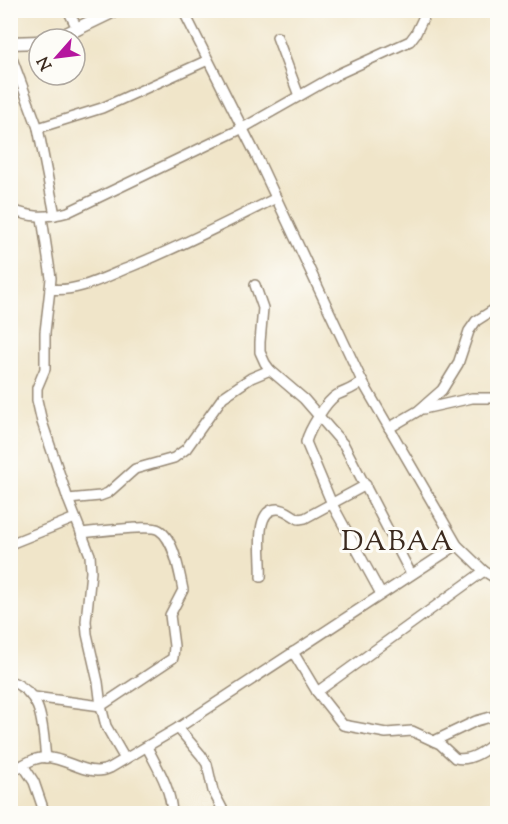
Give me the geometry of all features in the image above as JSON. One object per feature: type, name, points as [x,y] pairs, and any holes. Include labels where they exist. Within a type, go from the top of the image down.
[{"type":"street","points":[[68,10],[76,27]]},
{"type":"street","points":[[84,27],[116,10]]},
{"type":"street","points":[[183,10],[243,128],[362,381],[457,545],[484,571],[498,580]]},
{"type":"street","points":[[10,209],[24,215],[42,218],[68,212],[243,128],[338,74],[410,40],[427,10]]},
{"type":"street","points":[[278,37],[299,96]]},
{"type":"street","points":[[27,46],[11,51],[38,128],[55,215]]},
{"type":"street","points":[[38,128],[102,108],[208,60]]},
{"type":"street","points":[[50,288],[59,290],[91,284],[163,254],[276,198]]},
{"type":"street","points":[[42,218],[51,278],[45,332],[45,369],[38,388],[37,400],[42,422],[68,499],[90,555],[91,572],[86,621],[106,726],[125,759]]},
{"type":"street","points":[[255,285],[262,308],[260,352],[270,370],[304,399],[344,445],[411,574]]},
{"type":"street","points":[[389,428],[418,411],[442,390],[458,364],[469,331],[476,321],[498,306]]},
{"type":"street","points":[[68,499],[108,493],[135,469],[174,458],[186,449],[223,397],[251,378],[270,370]]},
{"type":"street","points":[[362,381],[355,388],[329,401],[306,442],[332,504],[381,594]]},
{"type":"street","points":[[418,411],[471,398],[498,398]]},
{"type":"street","points":[[261,577],[261,525],[264,515],[269,510],[286,511],[299,519],[366,485]]},
{"type":"street","points":[[10,544],[75,518]]},
{"type":"street","points":[[34,697],[101,706],[173,658],[170,615],[183,590],[169,542],[158,529],[153,527],[81,533]]},
{"type":"street","points":[[10,772],[37,758],[46,758],[98,772],[105,771],[178,728],[457,545]]},
{"type":"street","points":[[317,692],[484,571]]},
{"type":"street","points":[[293,652],[317,692],[338,719],[348,727],[386,733],[412,731],[434,741],[455,758],[461,760],[481,753],[498,740]]},
{"type":"street","points":[[10,681],[19,684],[34,697],[40,713],[46,758]]},
{"type":"street","points":[[434,741],[476,721],[498,715]]},
{"type":"street","points":[[178,728],[207,764],[213,791],[221,811]]},
{"type":"street","points":[[147,747],[167,786],[172,813]]},
{"type":"street","points":[[23,765],[34,782],[45,813]]},
{"type":"district","name":"DABAA","points":[[398,540]]}]
